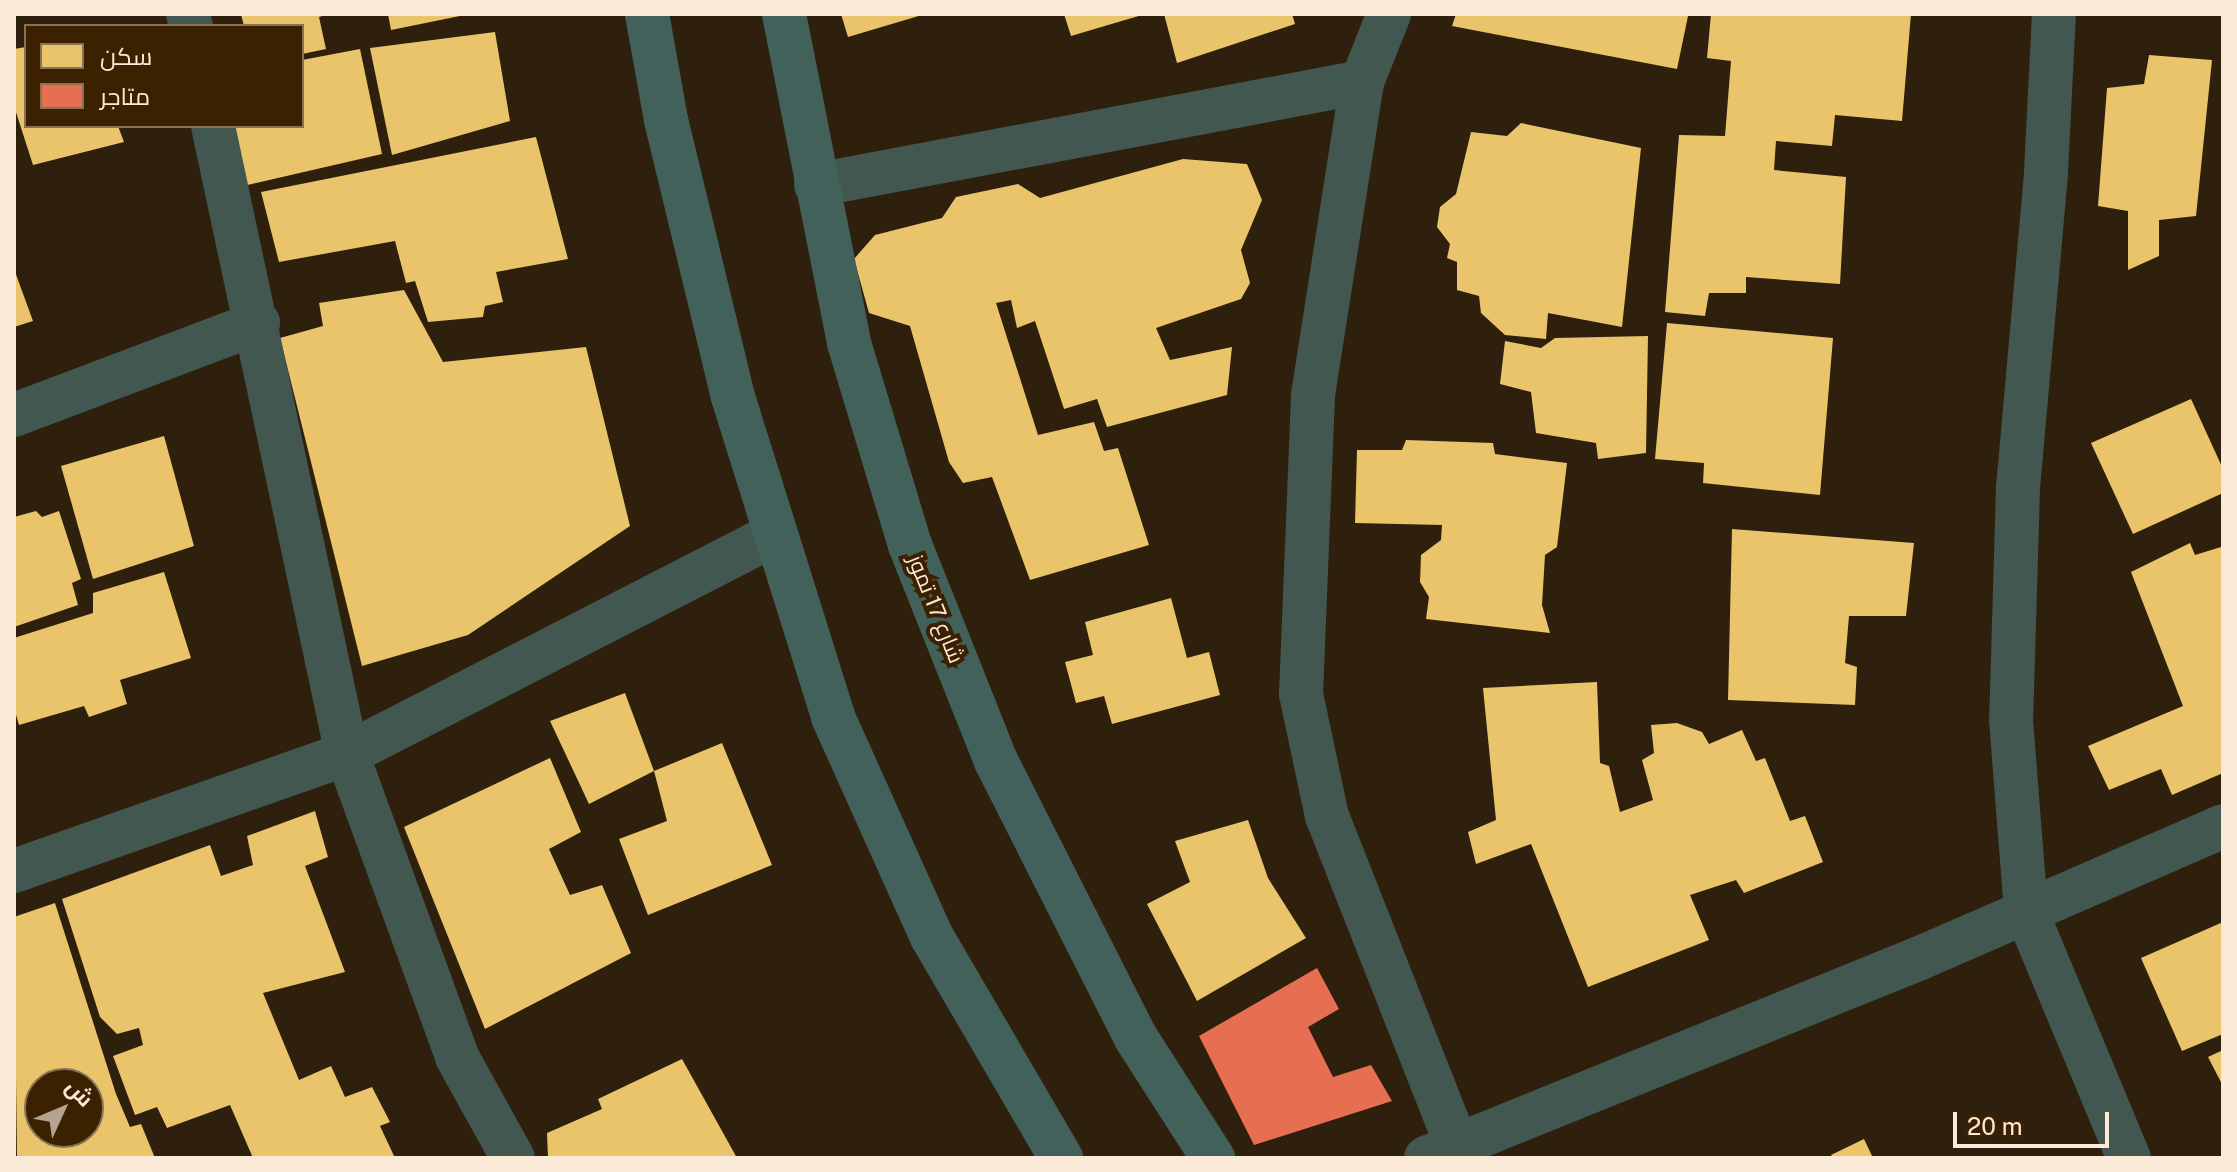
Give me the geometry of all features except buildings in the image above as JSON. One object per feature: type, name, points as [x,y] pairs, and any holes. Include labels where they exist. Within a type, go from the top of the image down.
[{"type":"main road","points":[[647,14],[670,135],[773,535],[833,717],[932,937],[1061,1158]]},
{"type":"main road","name":"شارع 17 تموز","points":[[784,14],[849,343],[910,545],[996,761],[1136,1038],[1213,1158]]},
{"type":"street","points":[[1389,14],[1362,82],[1313,396],[1301,694],[1327,816],[1448,1154],[2223,826]]},
{"type":"street","points":[[2054,14],[2046,174],[2017,503],[2011,720],[2026,911],[2129,1158]]},
{"type":"street","points":[[816,185],[1362,82]]},
{"type":"street","points":[[213,128],[258,323],[347,754],[457,1057],[513,1158]]},
{"type":"street","points":[[14,415],[258,323]]},
{"type":"street","points":[[14,871],[347,754],[773,535]]}]
